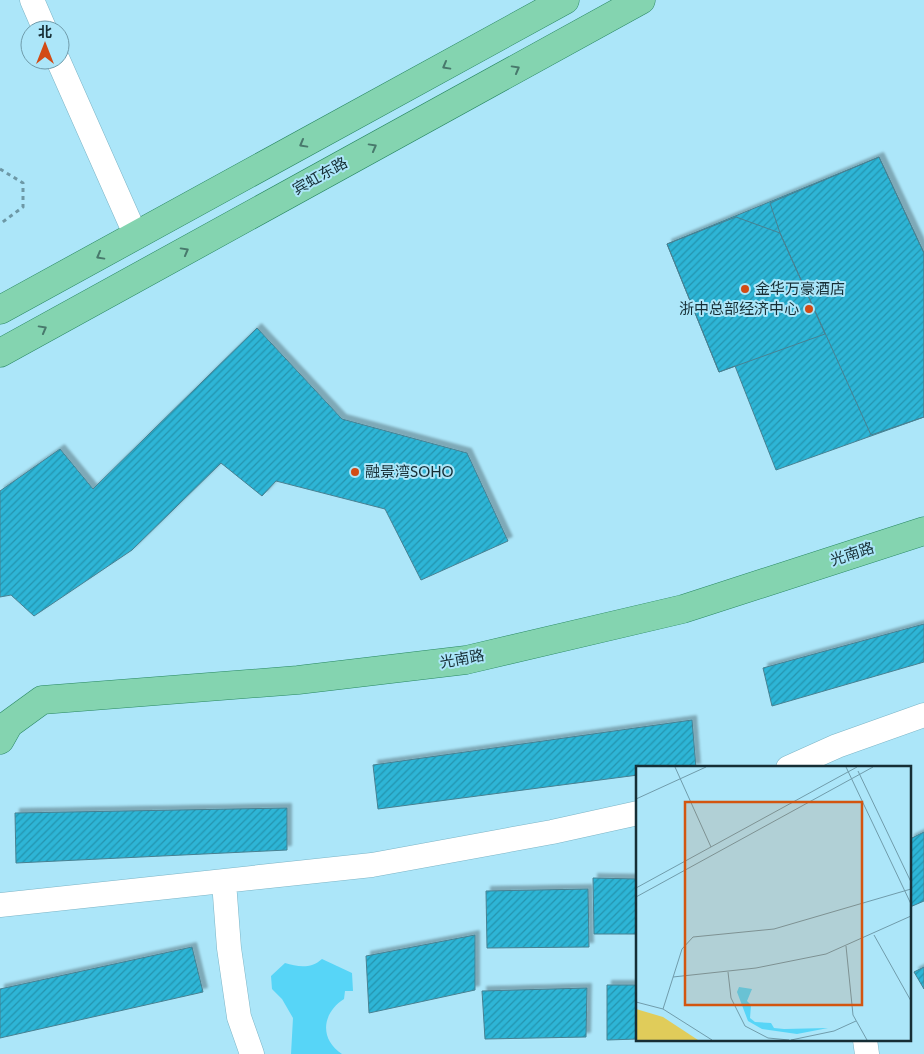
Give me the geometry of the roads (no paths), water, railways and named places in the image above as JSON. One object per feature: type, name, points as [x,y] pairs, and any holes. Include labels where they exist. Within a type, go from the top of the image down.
[{"type":"main road","points":[[0,310],[565,0]]},
{"type":"main road","name":"宾虹东路","points":[[0,353],[641,0]]},
{"type":"main road","name":"光南路","points":[[0,740],[9,724],[42,700],[298,680],[466,660],[683,609],[924,531]]},
{"type":"street","points":[[32,0],[41,20]]},
{"type":"street","points":[[62,70],[136,236]]},
{"type":"street","points":[[797,766],[838,757],[924,716]]},
{"type":"street","points":[[0,905],[372,865],[552,832],[636,813]]},
{"type":"street","points":[[224,882],[229,948],[239,1017],[252,1054]]},
{"type":"water","points":[[322,959],[352,973],[353,991],[345,991],[344,999],[331,1011],[326,1026],[330,1041],[342,1054],[291,1054],[293,1018],[282,999],[272,989],[271,976],[285,963],[309,966]]},
{"type":"place","name":"金华万豪酒店","points":[[745,289]]},
{"type":"place","name":"浙中总部经济中心","points":[[809,309]]},
{"type":"place","name":"融景湾SOHO","points":[[355,472]]}]
